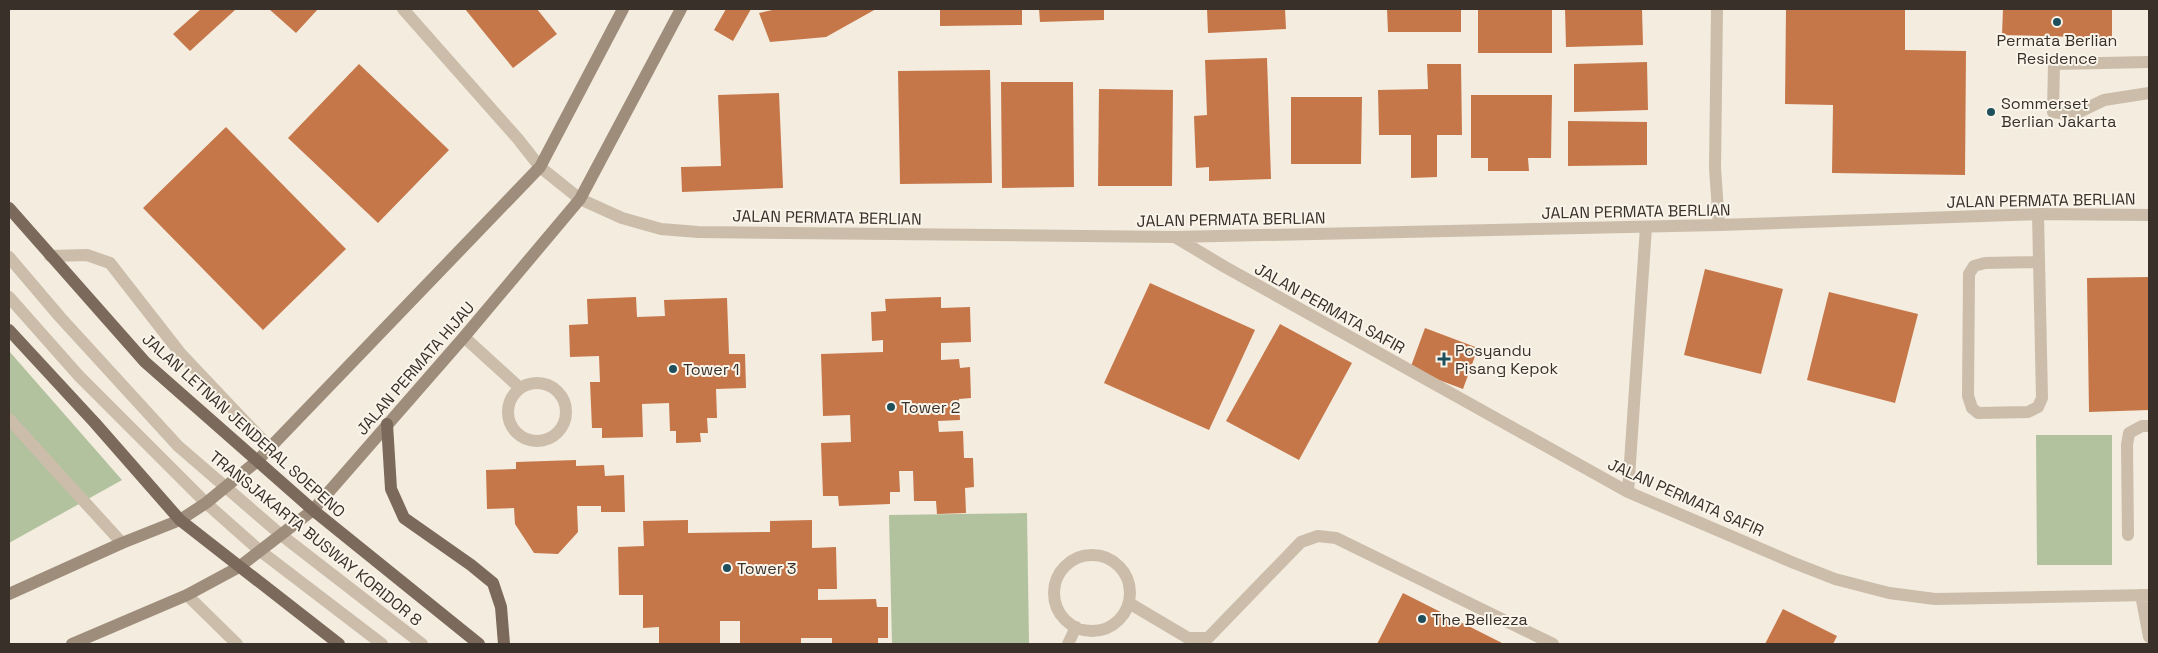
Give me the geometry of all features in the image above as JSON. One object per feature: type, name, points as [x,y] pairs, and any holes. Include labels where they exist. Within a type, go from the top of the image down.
[{"type":"main road","name":"JALAN LETNAN JENDERAL SOEPENO","points":[[9,208],[145,362],[256,462],[479,644]]},
{"type":"main road","points":[[9,330],[95,423],[180,520],[339,644]]},
{"type":"main road","points":[[386,424],[391,489],[404,518],[471,565],[493,583],[501,607],[504,644]]},
{"type":"street","name":"JALAN PERMATA BERLIAN","points":[[403,9],[518,139],[540,167],[580,199],[622,218],[661,229],[698,232],[1175,237],[1646,227],[2038,214],[2149,216]]},
{"type":"street","points":[[9,594],[122,542],[180,520],[206,503],[256,462],[540,167],[623,9]]},
{"type":"street","name":"JALAN PERMATA HIJAU","points":[[72,644],[187,595],[239,567],[313,510],[386,424],[464,337],[580,199],[681,9]]},
{"type":"street","points":[[1717,9],[1715,168],[1720,225]]},
{"type":"street","points":[[2149,62],[2054,64],[2053,112],[2073,115],[2104,100],[2149,93]]},
{"type":"street","points":[[2038,214],[2042,398],[2038,407],[2028,412],[1978,413],[1972,408],[1968,396],[1969,274],[1974,266],[1986,263],[2039,262]]},
{"type":"street","points":[[1628,492],[1646,227]]},
{"type":"street","name":"JALAN PERMATA SAFIR","points":[[1175,237],[1233,272],[1628,492],[1835,579],[1889,593],[1935,599],[2145,595]]},
{"type":"street","points":[[50,256],[87,255],[110,263],[181,354],[270,448]]},
{"type":"street","name":"TRANSJAKARTA BUSWAY KORIDOR 8","points":[[9,257],[60,317],[178,446],[280,534],[422,644]]},
{"type":"street","points":[[9,296],[79,376],[206,503],[259,550],[382,644]]},
{"type":"street","points":[[464,337],[520,388]]},
{"type":"street","points":[[539,383],[549,386],[561,395],[567,409],[566,419],[562,428],[555,436],[546,440],[528,440],[513,429],[509,421],[509,403],[520,388],[529,384],[539,383]]},
{"type":"street","points":[[9,419],[122,542]]},
{"type":"street","points":[[2128,535],[2127,445],[2130,433],[2142,426],[2149,426]]},
{"type":"street","points":[[1129,603],[1188,638],[1208,638],[1301,542],[1318,536],[1336,538],[1553,644]]},
{"type":"street","points":[[1096,555],[1108,558],[1119,566],[1127,577],[1130,590],[1129,603],[1123,615],[1114,624],[1102,629],[1088,630],[1076,627],[1065,619],[1057,608],[1054,596],[1056,583],[1061,570],[1082,556],[1096,555]]},
{"type":"street","points":[[187,595],[237,644]]},
{"type":"street","points":[[2145,595],[2149,637]]},
{"type":"street","points":[[1068,644],[1076,627]]},
{"type":"green space","points":[[9,351],[122,480],[9,543]]},
{"type":"green space","points":[[2036,435],[2112,435],[2112,565],[2037,565]]},
{"type":"green space","points":[[1027,513],[1029,644],[892,644],[889,515]]},
{"type":"building","points":[[201,9],[235,10],[190,51],[173,34]]},
{"type":"building","points":[[269,9],[318,9],[296,33]]},
{"type":"building","points":[[465,9],[537,9],[557,34],[513,68]]},
{"type":"building","points":[[726,9],[751,9],[733,41],[714,30]]},
{"type":"building","points":[[777,9],[876,9],[826,37],[770,42],[759,13]]},
{"type":"building","points":[[940,9],[1022,9],[1022,25],[940,26]]},
{"type":"building","points":[[1039,9],[1104,9],[1104,20],[1040,22]]},
{"type":"building","points":[[1207,9],[1285,9],[1286,29],[1208,33]]},
{"type":"building","points":[[1387,9],[1461,9],[1461,32],[1388,32]]},
{"type":"building","points":[[1478,9],[1552,9],[1552,53],[1478,53]]},
{"type":"building","points":[[1565,9],[1642,9],[1643,45],[1566,47]]},
{"type":"building","points":[[1786,9],[1905,9],[1905,50],[1966,51],[1965,175],[1832,173],[1833,105],[1785,104]]},
{"type":"building","name":"Permata Berlian Residence","points":[[2003,9],[2112,9],[2112,38],[2002,35]]},
{"type":"building","points":[[1267,58],[1271,179],[1209,181],[1209,167],[1196,168],[1194,116],[1207,115],[1205,60]]},
{"type":"building","points":[[1647,62],[1648,110],[1574,112],[1574,64]]},
{"type":"building","points":[[359,64],[449,150],[378,223],[288,138]]},
{"type":"building","points":[[1427,64],[1461,64],[1462,135],[1437,135],[1437,177],[1411,178],[1411,135],[1379,135],[1378,90],[1428,89]]},
{"type":"building","points":[[990,70],[992,183],[900,184],[898,71]]},
{"type":"building","points":[[1001,82],[1073,82],[1074,187],[1002,188]]},
{"type":"building","points":[[1099,89],[1173,90],[1172,186],[1098,186]]},
{"type":"building","points":[[779,93],[783,188],[682,192],[681,167],[721,166],[718,95]]},
{"type":"building","points":[[1471,95],[1552,95],[1551,158],[1528,158],[1529,171],[1488,171],[1488,158],[1471,158]]},
{"type":"building","points":[[1291,97],[1362,97],[1361,164],[1291,164]]},
{"type":"building","points":[[1568,121],[1647,122],[1647,165],[1568,166]]},
{"type":"building","points":[[226,127],[346,249],[263,330],[143,208]]},
{"type":"building","points":[[1705,269],[1783,289],[1761,374],[1684,355]]},
{"type":"building","points":[[2149,277],[2149,410],[2089,412],[2087,278]]},
{"type":"building","points":[[1150,283],[1255,330],[1209,430],[1104,383]]},
{"type":"building","points":[[1829,292],[1918,314],[1895,403],[1807,380]]},
{"type":"building","name":"Tower 1","points":[[636,297],[637,317],[665,316],[664,300],[727,298],[729,354],[745,354],[746,388],[716,389],[717,418],[707,418],[708,433],[700,433],[701,442],[676,443],[676,431],[670,431],[669,403],[642,404],[643,437],[602,438],[602,428],[592,428],[590,382],[600,382],[599,356],[570,357],[569,325],[588,324],[587,299]]},
{"type":"building","name":"Tower 2","points":[[941,297],[941,308],[970,307],[971,342],[941,343],[941,360],[959,359],[960,368],[970,367],[971,398],[959,399],[960,420],[938,421],[939,432],[963,431],[964,458],[973,458],[974,487],[965,488],[966,513],[937,514],[936,501],[914,501],[913,471],[899,471],[900,492],[890,492],[890,504],[839,506],[838,496],[823,496],[821,443],[851,442],[850,415],[823,416],[821,354],[883,352],[883,340],[872,341],[871,312],[886,311],[885,299]]},
{"type":"building","points":[[1280,324],[1352,363],[1299,460],[1226,421]]},
{"type":"building","name":"Posyandu Pisang Kepok","points":[[1425,328],[1478,348],[1463,389],[1410,369]]},
{"type":"building","points":[[576,460],[576,466],[604,465],[605,476],[624,475],[625,512],[601,512],[601,506],[577,506],[578,532],[558,554],[534,553],[515,524],[514,508],[487,509],[486,470],[516,469],[516,462]]},
{"type":"building","name":"Tower 3","points":[[688,520],[688,533],[770,532],[770,521],[812,520],[812,548],[836,547],[837,589],[818,589],[818,600],[876,599],[877,607],[888,607],[888,638],[878,638],[878,644],[832,644],[832,638],[801,638],[801,644],[740,644],[740,621],[720,621],[720,644],[659,644],[659,627],[643,628],[643,595],[619,595],[618,547],[644,546],[643,521]]},
{"type":"building","name":"The Bellezza","points":[[1403,593],[1504,644],[1377,644]]},
{"type":"building","points":[[1783,609],[1837,636],[1833,644],[1765,644]]},
{"type":"place","name":"Permata Berlian Residence","points":[[2057,22]]},
{"type":"place","name":"Sommerset Berlian Jakarta","points":[[1991,112]]},
{"type":"place","name":"Posyandu Pisang Kepok","points":[[1444,359]]},
{"type":"place","name":"Tower 1","points":[[673,369]]},
{"type":"place","name":"Tower 2","points":[[891,407]]},
{"type":"place","name":"Tower 3","points":[[727,568]]},
{"type":"place","name":"The Bellezza","points":[[1422,619]]}]
